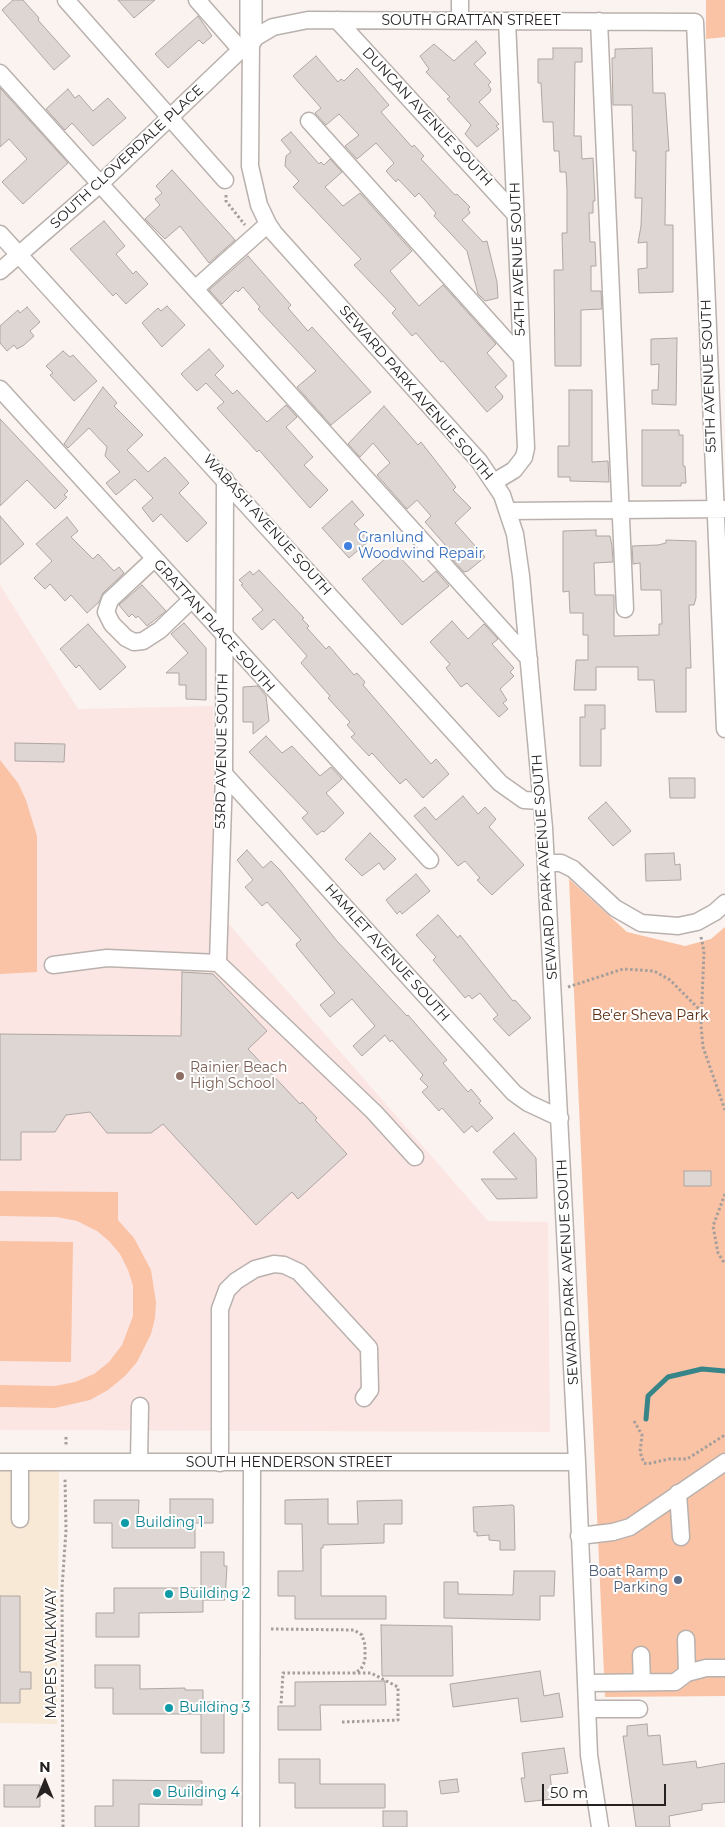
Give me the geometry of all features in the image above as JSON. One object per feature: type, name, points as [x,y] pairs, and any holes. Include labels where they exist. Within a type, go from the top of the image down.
[{"type":"main road","name":"SEWARD PARK AVENUE SOUTH","points":[[246,45],[251,0]]},
{"type":"street","points":[[66,0],[225,180]]},
{"type":"street","points":[[197,0],[246,45]]},
{"type":"street","points":[[460,0],[460,21]]},
{"type":"street","name":"SOUTH GRATTAN STREET","points":[[246,45],[274,27],[289,22],[337,20],[695,22]]},
{"type":"street","name":"DUNCAN AVENUE SOUTH","points":[[337,20],[516,215]]},
{"type":"street","name":"54TH AVENUE SOUTH","points":[[494,482],[514,470],[524,456],[526,448],[507,21]]},
{"type":"street","points":[[599,21],[625,609]]},
{"type":"street","name":"55TH AVENUE SOUTH","points":[[695,22],[720,509],[725,730]]},
{"type":"street","name":"SOUTH CLOVERDALE PLACE","points":[[0,271],[100,184],[246,45]]},
{"type":"street","name":"SEWARD PARK AVENUE SOUTH","points":[[246,45],[250,166],[259,205],[268,224],[274,233],[472,453],[494,482],[508,511],[515,534],[542,801],[560,1118],[559,1238],[577,1462],[590,1763],[600,1827]]},
{"type":"street","points":[[0,73],[529,659]]},
{"type":"street","points":[[309,121],[522,358]]},
{"type":"street","points":[[195,289],[268,224]]},
{"type":"street","name":"WABASH AVENUE SOUTH","points":[[0,234],[500,782],[524,800],[542,801]]},
{"type":"street","name":"GRATTAN PLACE SOUTH","points":[[0,389],[430,860]]},
{"type":"street","name":"53RD AVENUE SOUTH","points":[[218,962],[224,774],[225,479]]},
{"type":"street","points":[[508,511],[720,509]]},
{"type":"street","points":[[154,559],[110,600],[106,612],[112,624],[126,638],[134,642],[143,641],[160,630],[191,600]]},
{"type":"street","name":"HAMLET AVENUE SOUTH","points":[[224,774],[514,1093],[528,1103],[560,1118]]},
{"type":"street","points":[[546,863],[561,864],[573,869],[627,916],[642,923],[678,926],[698,922],[716,912],[725,903]]},
{"type":"street","points":[[53,965],[107,958],[218,962],[374,1112],[415,1156]]},
{"type":"street","points":[[220,1463],[220,1309],[227,1290],[236,1281],[255,1268],[274,1264],[284,1265],[299,1272],[369,1348],[370,1390],[364,1398]]},
{"type":"street","points":[[139,1462],[140,1406]]},
{"type":"street","name":"SOUTH HENDERSON STREET","points":[[0,1462],[577,1462]]},
{"type":"street","points":[[20,1462],[20,1519]]},
{"type":"street","points":[[251,1827],[252,1462]]},
{"type":"street","points":[[579,1536],[613,1532],[630,1527],[725,1462]]},
{"type":"street","points":[[678,1493],[681,1538]]},
{"type":"street","points":[[686,1639],[687,1673]]},
{"type":"street","points":[[641,1656],[642,1682]]},
{"type":"street","points":[[586,1683],[675,1682],[687,1673],[706,1668],[725,1668]]},
{"type":"street","points":[[587,1709],[639,1709]]},
{"type":"path","points":[[225,180],[226,201],[253,236]]},
{"type":"path","points":[[698,922],[704,951],[703,1046],[725,1110]]},
{"type":"path","points":[[553,992],[623,969],[654,971],[670,980],[702,1012]]},
{"type":"path","points":[[725,1194],[713,1226],[718,1253],[725,1264]]},
{"type":"path","points":[[634,1421],[642,1434],[640,1452],[644,1462],[647,1464],[669,1459],[687,1459],[725,1435]]},
{"type":"path","points":[[66,1437],[66,1447]]},
{"type":"path","name":"MAPES WALKWAY","points":[[63,1827],[62,1588],[66,1530],[66,1478]]},
{"type":"path","points":[[271,1629],[354,1630],[362,1635],[366,1654],[365,1661],[355,1673]]},
{"type":"path","points":[[281,1704],[283,1673],[371,1673],[398,1687],[398,1720],[342,1722]]},
{"type":"shaded area","name":"Rainier Beach High School","points":[[0,585],[78,709],[213,706],[217,908],[234,930],[488,1221],[548,1222],[550,1432],[0,1430]]},
{"type":"shaded area","points":[[0,1465],[59,1466],[57,1724],[0,1723]]},
{"type":"green space","points":[[706,0],[725,0],[725,37],[706,39]]},
{"type":"green space","points":[[0,760],[18,783],[26,800],[37,836],[37,972],[0,974]]},
{"type":"green space","name":"Be'er Sheva Park","points":[[569,879],[627,932],[685,946],[711,939],[725,927],[725,1696],[605,1697]]},
{"type":"green space","points":[[0,1191],[118,1192],[118,1220],[134,1238],[151,1270],[156,1302],[155,1318],[151,1334],[137,1362],[125,1376],[108,1390],[90,1400],[55,1408],[0,1407],[0,1385],[55,1386],[75,1382],[94,1374],[109,1362],[122,1345],[133,1316],[133,1286],[128,1270],[120,1254],[109,1241],[97,1231],[77,1221],[57,1217],[0,1216]]},
{"type":"green space","points":[[0,1241],[73,1242],[71,1362],[0,1361]]},
{"type":"building","points":[[13,0],[23,0],[70,56],[54,70],[2,10]]},
{"type":"building","points":[[118,0],[155,0],[134,18]]},
{"type":"building","points":[[198,16],[212,36],[203,44],[199,40],[168,68],[155,54]]},
{"type":"building","points":[[476,41],[486,53],[474,64],[491,82],[488,85],[491,89],[490,92],[479,102],[499,124],[496,126],[499,129],[477,147],[465,134],[471,125],[447,99],[450,97],[426,72],[429,69],[420,56],[434,44],[454,61]]},
{"type":"building","points":[[553,48],[582,48],[582,62],[575,62],[574,136],[581,136],[582,159],[593,158],[595,201],[593,201],[593,213],[589,213],[590,242],[595,242],[596,266],[591,266],[591,291],[601,291],[602,309],[581,310],[581,366],[555,366],[554,270],[563,270],[562,233],[567,233],[566,172],[560,172],[559,151],[554,151],[553,122],[543,122],[541,83],[538,83],[538,59],[553,59]]},
{"type":"building","points":[[652,48],[653,93],[665,93],[669,151],[666,151],[665,225],[673,225],[673,292],[639,293],[638,269],[647,268],[647,242],[638,243],[642,198],[635,198],[636,151],[633,151],[632,105],[613,105],[612,58],[615,58],[615,49]]},
{"type":"building","points":[[316,56],[338,82],[341,79],[344,81],[357,68],[389,105],[381,112],[412,147],[414,145],[424,156],[421,159],[455,195],[457,194],[470,207],[468,209],[470,213],[462,220],[483,242],[487,241],[497,282],[498,298],[485,301],[478,294],[467,251],[434,216],[436,213],[419,193],[415,197],[398,179],[396,182],[386,171],[394,163],[376,143],[357,159],[345,146],[359,135],[339,114],[326,125],[315,113],[321,108],[293,76]]},
{"type":"building","points":[[0,88],[68,163],[23,204],[2,182],[27,159],[9,139],[0,147]]},
{"type":"building","points":[[68,89],[75,98],[79,95],[93,111],[108,98],[126,118],[93,146],[72,123],[65,130],[46,109]]},
{"type":"building","points":[[291,132],[319,164],[321,162],[324,165],[330,159],[342,172],[325,187],[343,206],[360,193],[412,251],[390,271],[419,306],[443,285],[496,344],[487,353],[507,376],[495,387],[503,396],[502,399],[487,412],[443,361],[441,362],[416,333],[412,336],[392,313],[396,309],[354,265],[361,259],[293,187],[299,181],[285,166],[286,156],[291,152],[281,140]]},
{"type":"building","points":[[172,170],[235,240],[209,263],[180,226],[165,239],[145,219],[160,205],[155,199],[162,193],[156,186]]},
{"type":"building","points":[[104,221],[125,246],[116,254],[133,274],[136,271],[148,284],[126,304],[116,293],[113,296],[70,249]]},
{"type":"building","points":[[248,256],[291,305],[288,308],[308,331],[312,327],[371,392],[331,425],[297,387],[316,371],[258,309],[260,307],[243,287],[238,292],[236,290],[222,304],[209,290]]},
{"type":"building","points":[[167,306],[185,325],[162,347],[142,323],[158,308],[161,311]]},
{"type":"building","points":[[27,307],[40,322],[30,331],[34,336],[17,349],[14,345],[7,351],[0,343],[0,326],[18,310],[20,313]]},
{"type":"building","points":[[677,338],[676,405],[652,404],[652,390],[658,390],[659,364],[651,365],[651,339]]},
{"type":"building","points":[[209,349],[224,366],[215,375],[233,394],[237,390],[267,422],[286,405],[297,417],[286,427],[313,457],[304,465],[328,490],[310,508],[259,450],[257,452],[217,408],[224,402],[206,383],[197,391],[181,374]]},
{"type":"building","points":[[63,351],[70,357],[73,355],[97,381],[74,401],[50,375],[53,373],[46,366]]},
{"type":"building","points":[[103,387],[117,403],[114,406],[143,435],[127,450],[148,472],[165,457],[189,483],[179,493],[207,523],[187,542],[161,514],[153,522],[142,508],[153,498],[135,479],[116,495],[106,483],[120,472],[105,456],[107,447],[89,428],[68,448],[64,444]]},
{"type":"building","points":[[569,390],[592,390],[592,462],[608,461],[609,482],[570,481],[570,477],[558,477],[558,446],[569,446]]},
{"type":"building","points":[[384,406],[418,445],[421,442],[456,487],[453,490],[471,508],[455,523],[485,557],[468,571],[464,572],[451,558],[454,555],[425,522],[431,516],[417,500],[407,509],[377,475],[390,463],[373,443],[360,457],[348,444]]},
{"type":"building","points":[[0,419],[68,491],[64,495],[67,497],[55,509],[27,480],[0,506]]},
{"type":"building","points":[[642,430],[679,430],[679,435],[683,435],[683,466],[685,466],[686,483],[681,483],[681,486],[642,486]]},
{"type":"building","points":[[352,501],[364,515],[354,524],[369,541],[349,558],[322,528]]},
{"type":"building","points":[[0,516],[24,544],[0,565]]},
{"type":"building","points":[[67,517],[78,531],[71,537],[93,559],[98,554],[114,571],[119,567],[124,573],[103,593],[99,602],[87,613],[71,595],[65,601],[50,584],[45,589],[34,578],[52,561],[36,544]]},
{"type":"building","points":[[596,530],[596,536],[610,536],[612,546],[613,562],[594,563],[595,595],[614,595],[614,636],[659,635],[659,624],[662,624],[661,590],[641,590],[640,563],[633,564],[632,546],[658,545],[666,543],[666,540],[696,541],[696,598],[694,605],[689,605],[691,668],[686,668],[686,712],[656,712],[654,680],[638,680],[638,667],[596,667],[596,690],[574,690],[576,660],[588,660],[588,635],[583,635],[583,613],[570,613],[569,591],[563,592],[563,531]]},
{"type":"building","points":[[394,551],[423,582],[436,571],[449,586],[402,625],[362,579]]},
{"type":"building","points":[[259,570],[304,618],[302,619],[309,626],[307,628],[326,649],[329,646],[354,675],[357,673],[365,682],[363,685],[431,764],[436,759],[449,774],[423,798],[406,779],[400,784],[372,753],[369,756],[351,737],[355,734],[347,725],[350,722],[328,698],[330,696],[301,663],[307,656],[274,619],[262,630],[252,619],[263,610],[241,585],[243,584],[239,580],[250,571],[253,575]]},
{"type":"building","points":[[142,585],[166,611],[147,626],[138,616],[136,618],[132,614],[129,617],[119,605]]},
{"type":"building","points":[[452,621],[468,639],[484,624],[498,639],[492,644],[514,668],[510,672],[514,676],[500,689],[507,700],[503,703],[508,709],[499,717],[467,683],[461,687],[446,668],[450,664],[430,642]]},
{"type":"building","points":[[184,623],[206,648],[206,700],[186,699],[186,685],[179,685],[179,673],[166,673],[188,653],[171,634]]},
{"type":"building","points":[[88,624],[126,667],[100,690],[79,665],[76,668],[60,649]]},
{"type":"building","points":[[258,686],[266,696],[269,721],[253,734],[253,722],[243,722],[243,687]]},
{"type":"building","points":[[585,705],[605,705],[605,729],[601,729],[601,766],[580,766],[580,717],[585,717]]},
{"type":"building","points":[[266,736],[282,753],[292,746],[320,776],[331,767],[342,779],[326,793],[344,813],[324,832],[322,831],[317,835],[302,818],[308,813],[249,752]]},
{"type":"building","points":[[15,743],[65,744],[64,762],[15,761]]},
{"type":"building","points":[[669,778],[695,778],[695,798],[670,798]]},
{"type":"building","points":[[463,796],[478,814],[485,807],[496,819],[489,827],[524,865],[492,895],[477,880],[480,878],[465,861],[458,866],[414,816],[425,807],[436,820]]},
{"type":"building","points":[[606,802],[631,831],[613,846],[588,818]]},
{"type":"building","points":[[370,833],[396,859],[384,870],[379,863],[362,876],[345,859]]},
{"type":"building","points":[[247,850],[263,868],[271,861],[280,870],[337,941],[408,1015],[447,1060],[443,1063],[468,1092],[471,1089],[481,1101],[479,1103],[493,1118],[477,1132],[472,1126],[464,1133],[442,1108],[439,1111],[422,1092],[428,1087],[420,1079],[423,1075],[392,1040],[390,1042],[385,1035],[362,1056],[353,1046],[375,1026],[352,999],[330,1017],[320,1005],[335,993],[297,947],[296,944],[301,940],[267,902],[262,906],[245,887],[253,880],[237,860]]},
{"type":"building","points":[[674,853],[675,865],[680,864],[681,880],[646,881],[645,854]]},
{"type":"building","points":[[416,874],[430,891],[402,914],[400,911],[397,914],[386,900]]},
{"type":"building","points":[[438,915],[458,938],[460,935],[513,1001],[515,1000],[531,1018],[509,1036],[493,1019],[498,1015],[480,993],[472,999],[469,995],[465,998],[433,960],[436,957],[416,935]]},
{"type":"building","points":[[182,972],[213,974],[267,1031],[248,1049],[300,1104],[302,1102],[317,1118],[315,1120],[347,1154],[298,1199],[292,1192],[256,1225],[163,1124],[151,1133],[107,1133],[90,1112],[66,1115],[55,1132],[21,1132],[21,1160],[0,1160],[0,1034],[181,1036]]},
{"type":"building","points":[[514,1133],[536,1158],[537,1198],[497,1199],[481,1179],[517,1179],[493,1152]]},
{"type":"building","points":[[684,1171],[711,1171],[711,1186],[684,1186]]},
{"type":"building","name":"Building 1","points":[[170,1499],[213,1499],[213,1523],[195,1523],[195,1548],[112,1548],[112,1523],[94,1523],[94,1500],[139,1500],[138,1524],[170,1524]]},
{"type":"building","points":[[328,1499],[328,1524],[358,1524],[357,1501],[402,1500],[402,1524],[384,1524],[384,1543],[323,1545],[323,1548],[321,1548],[321,1596],[386,1596],[386,1619],[295,1619],[295,1596],[278,1596],[278,1571],[303,1571],[302,1524],[285,1524],[285,1500]]},
{"type":"building","points":[[514,1506],[515,1550],[500,1550],[500,1541],[489,1540],[489,1535],[477,1536],[477,1532],[474,1532],[473,1507]]},
{"type":"building","name":"Building 2","points":[[201,1552],[224,1552],[224,1566],[227,1566],[225,1600],[203,1600],[203,1612],[139,1613],[139,1637],[96,1637],[96,1613],[114,1613],[114,1588],[201,1588]]},
{"type":"building","points":[[514,1571],[555,1571],[554,1596],[540,1596],[540,1620],[444,1618],[444,1582],[458,1582],[458,1594],[513,1595]]},
{"type":"building","points":[[0,1596],[20,1596],[20,1672],[31,1672],[31,1689],[20,1689],[20,1703],[0,1703]]},
{"type":"building","points":[[381,1625],[452,1626],[453,1676],[382,1676]]},
{"type":"building","name":"Building 3","points":[[95,1665],[140,1665],[140,1689],[185,1688],[185,1690],[203,1690],[203,1702],[224,1702],[224,1753],[201,1753],[201,1714],[113,1714],[113,1688],[95,1688]]},
{"type":"building","points":[[540,1671],[544,1696],[559,1693],[563,1717],[521,1722],[518,1698],[453,1707],[450,1684]]},
{"type":"building","points":[[385,1681],[386,1705],[320,1705],[321,1730],[278,1730],[278,1706],[295,1706],[295,1682]]},
{"type":"building","points":[[647,1724],[648,1736],[660,1735],[663,1765],[696,1761],[697,1768],[725,1763],[725,1802],[702,1804],[702,1810],[669,1816],[670,1827],[636,1827],[623,1736],[627,1736],[627,1726]]},
{"type":"building","points":[[564,1748],[568,1773],[550,1775],[553,1799],[525,1802],[521,1778],[525,1778],[522,1753]]},
{"type":"building","points":[[279,1759],[320,1759],[320,1784],[385,1784],[385,1808],[295,1808],[295,1783],[279,1783]]},
{"type":"building","points":[[457,1779],[459,1792],[441,1794],[439,1781]]},
{"type":"building","name":"Building 4","points":[[113,1780],[202,1781],[202,1805],[139,1804],[139,1827],[95,1827],[95,1806],[113,1806]]},
{"type":"building","points":[[4,1785],[40,1785],[40,1807],[4,1807]]},
{"type":"building","points":[[383,1811],[407,1811],[407,1827],[383,1827]]},
{"type":"waterway","points":[[646,1419],[648,1396],[668,1377],[702,1369],[725,1371]]},
{"type":"place","name":"Granlund Woodwind Repair","points":[[348,546]]},
{"type":"place","name":"Rainier Beach High School","points":[[180,1076]]},
{"type":"place","name":"Building 1","points":[[125,1523]]},
{"type":"place","name":"Boat Ramp Parking","points":[[678,1580]]},
{"type":"place","name":"Building 2","points":[[169,1594]]},
{"type":"place","name":"Building 3","points":[[169,1708]]},
{"type":"place","name":"Building 4","points":[[157,1793]]}]
